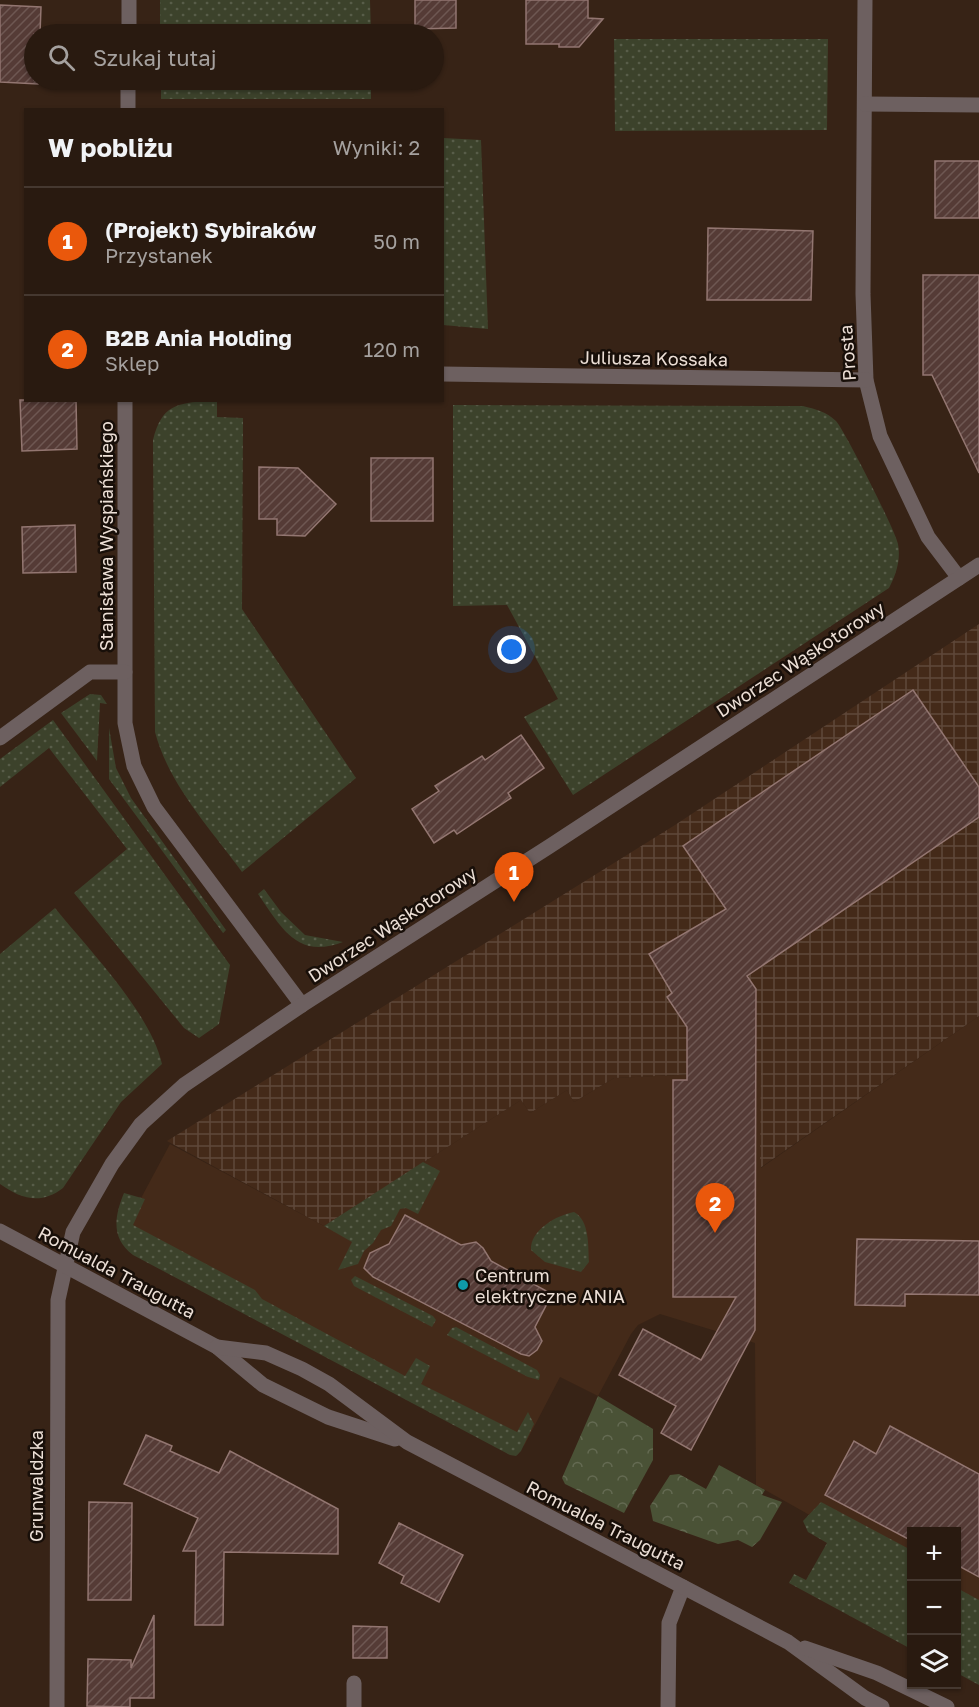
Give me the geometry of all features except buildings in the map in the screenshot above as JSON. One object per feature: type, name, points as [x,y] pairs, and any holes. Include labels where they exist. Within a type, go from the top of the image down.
[{"type":"street","points":[[129,0],[129,24]]},
{"type":"street","name":"Prosta","points":[[865,0],[863,294],[866,380],[880,436],[928,537],[958,578]]},
{"type":"street","points":[[128,90],[128,108]]},
{"type":"street","points":[[865,104],[979,105]]},
{"type":"street","name":"Juliusza Kossaka","points":[[444,375],[866,380]]},
{"type":"street","name":"Stanisława Wyspiańskiego","points":[[126,402],[125,723],[134,766],[154,807],[303,1005]]},
{"type":"street","name":"Dworzec Wąskotorowy","points":[[64,1266],[73,1232],[87,1204],[141,1124],[184,1085],[303,1005],[979,565]]},
{"type":"street","name":"Stanisława Wyspiańskiego","points":[[0,738],[90,672],[124,672]]},
{"type":"street","name":"Romualda Traugutta","points":[[0,1231],[217,1347],[263,1385],[328,1417],[407,1442]]},
{"type":"street","name":"Grunwaldzka","points":[[57,1707],[56,1353],[58,1300],[64,1266]]},
{"type":"street","name":"Romualda Traugutta","points":[[217,1347],[266,1353],[302,1369],[329,1384],[407,1442],[788,1642],[865,1698],[882,1707]]},
{"type":"street","points":[[668,1707],[669,1623],[683,1587]]},
{"type":"street","name":"Romualda Traugutta","points":[[788,1642],[878,1673],[947,1707]]},
{"type":"street","points":[[354,1683],[354,1707]]},
{"type":"shaded area","points":[[979,624],[979,1016],[760,1168],[761,1071],[614,1078],[574,1102],[567,1090],[530,1113],[521,1100],[324,1226],[167,1141],[675,825]]},
{"type":"shaded area","points":[[979,1016],[979,1610],[961,1600],[961,1527],[907,1527],[907,1570],[756,1485],[755,1343],[660,1314],[638,1325],[631,1334],[598,1396],[560,1377],[524,1446],[125,1228],[170,1144],[324,1226],[521,1100],[530,1113],[567,1090],[574,1102],[614,1078],[761,1071],[761,1168]]},
{"type":"green space","points":[[160,0],[370,0],[371,24],[160,24]]},
{"type":"green space","points":[[614,39],[828,39],[827,130],[615,131]]},
{"type":"green space","points":[[161,90],[371,90],[371,99],[161,99]]},
{"type":"green space","points":[[444,138],[481,140],[488,329],[444,325]]},
{"type":"green space","points":[[217,402],[217,417],[243,418],[242,609],[356,778],[242,872],[180,788],[161,751],[155,732],[153,440],[161,419],[166,413],[172,408],[188,403]]},
{"type":"green space","points":[[453,405],[803,406],[821,411],[836,421],[841,429],[870,482],[895,536],[899,556],[894,578],[889,588],[573,795],[524,717],[558,699],[507,605],[453,606]]},
{"type":"green space","points":[[90,694],[101,695],[107,704],[100,703],[97,761],[61,713]]},
{"type":"green space","points":[[53,720],[230,965],[219,1024],[199,1038],[184,1028],[74,893],[127,849],[49,748],[0,787],[0,759]]},
{"type":"green space","points":[[109,728],[116,768],[131,798],[226,930],[223,933],[109,779]]},
{"type":"green space","points":[[264,889],[281,912],[305,935],[343,942],[314,947],[292,937],[258,894]]},
{"type":"green space","points":[[55,908],[132,1003],[155,1044],[162,1064],[121,1102],[63,1188],[47,1197],[31,1198],[0,1184],[0,954]]},
{"type":"green space","points":[[423,1162],[440,1171],[418,1214],[406,1208],[400,1209],[391,1226],[381,1230],[373,1243],[364,1251],[358,1264],[338,1270],[352,1242],[324,1226]]},
{"type":"green space","points":[[124,1193],[145,1199],[133,1225],[255,1290],[262,1299],[405,1376],[416,1358],[430,1366],[421,1384],[517,1432],[528,1412],[534,1424],[521,1451],[516,1456],[510,1455],[133,1255],[121,1241],[116,1226],[118,1210]]},
{"type":"green space","points":[[574,1212],[583,1221],[588,1242],[589,1262],[581,1272],[545,1262],[531,1250],[535,1236],[540,1230],[560,1216]]},
{"type":"green space","points":[[355,1276],[433,1316],[436,1320],[432,1327],[354,1286],[351,1280]]},
{"type":"green space","points":[[456,1327],[537,1370],[540,1375],[539,1380],[528,1377],[447,1335],[452,1328]]},
{"type":"green space","points":[[598,1396],[653,1429],[653,1460],[624,1513],[565,1484],[562,1478]]},
{"type":"green space","points":[[719,1465],[765,1490],[762,1495],[782,1502],[760,1540],[752,1547],[738,1540],[718,1544],[653,1521],[650,1506],[670,1475],[679,1474],[706,1489]]},
{"type":"green space","points":[[821,1502],[907,1548],[907,1647],[789,1583],[794,1574],[806,1580],[827,1543],[808,1532],[803,1521]]},
{"type":"green space","points":[[961,1590],[979,1600],[979,1685],[961,1675]]},
{"type":"place","name":"(Projekt) Sybiraków","points":[[514,902]]},
{"type":"place","name":"B2B Ania Holding","points":[[715,1233]]},
{"type":"place","name":"Centrum elektryczne ANIA","points":[[463,1285]]}]
